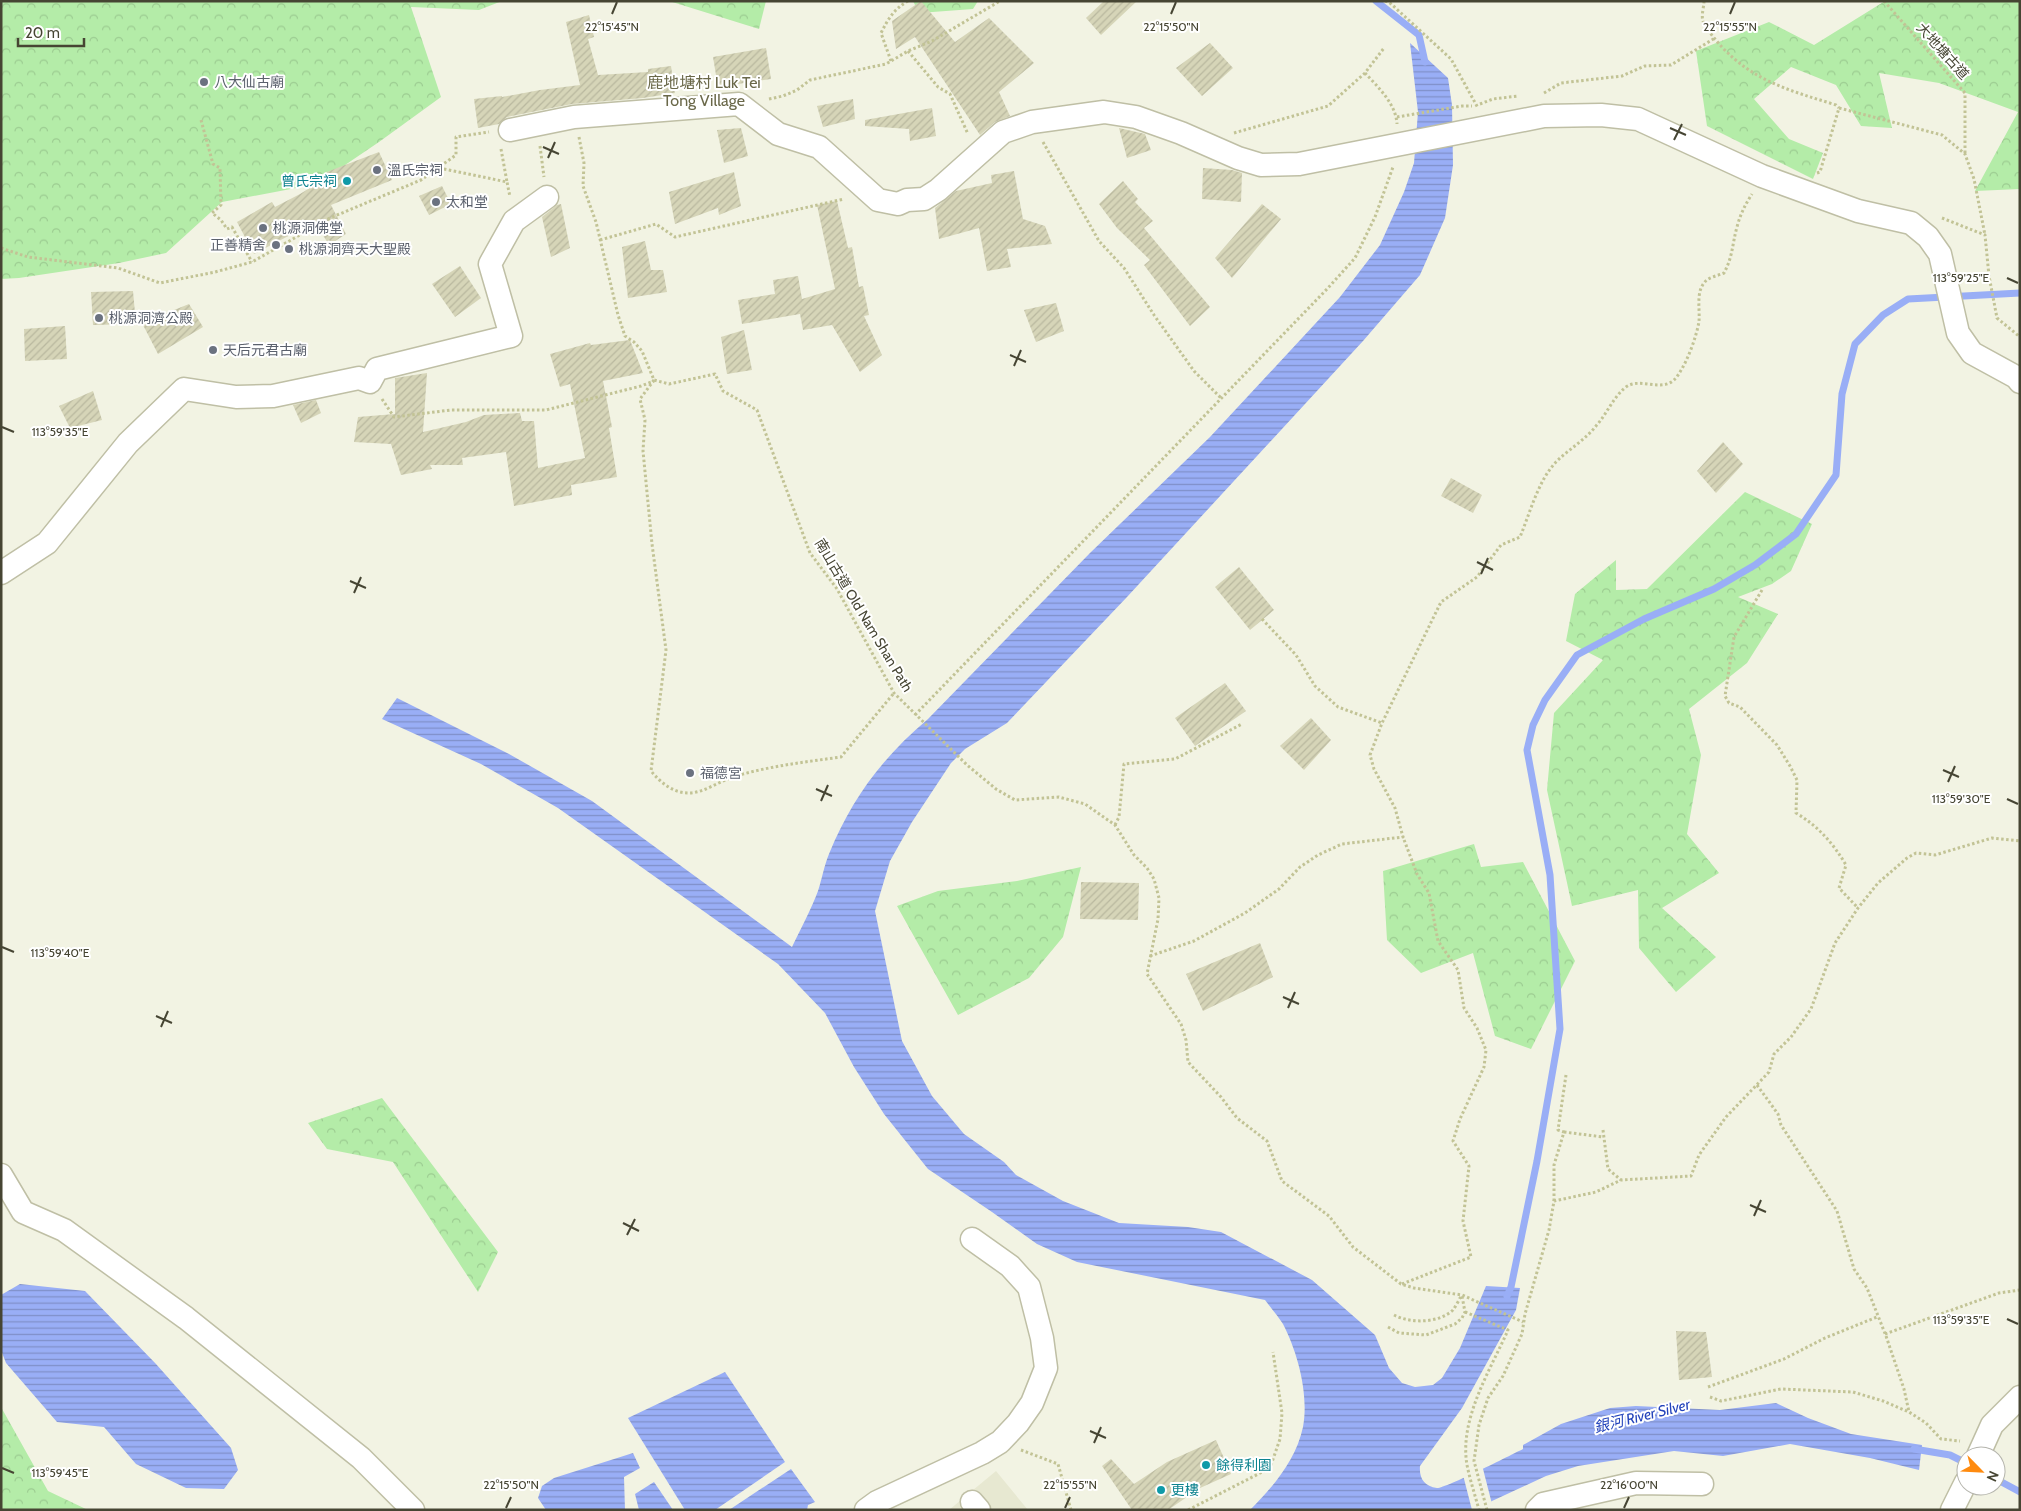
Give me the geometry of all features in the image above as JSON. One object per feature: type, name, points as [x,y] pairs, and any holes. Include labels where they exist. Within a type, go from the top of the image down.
[{"type":"street","points":[[503,131],[574,117],[739,104],[778,134],[819,147],[869,194],[878,200],[898,204],[907,200],[924,199],[938,190],[1003,132],[1032,122],[1104,112],[1136,117],[1181,133],[1238,158],[1261,165],[1299,164],[1544,116],[1601,115],[1638,119],[1762,176],[1858,211],[1911,223],[1928,237],[1940,254],[1958,333],[1972,353],[2016,377],[2020,382]]},
{"type":"street","points":[[1,573],[47,543],[128,443],[184,389],[236,398],[274,396],[359,378],[370,382],[377,369],[512,336],[490,264],[514,221],[547,197]]},
{"type":"street","points":[[1,1175],[12,1211],[64,1230],[186,1318],[360,1458],[413,1510]]},
{"type":"street","points":[[866,1510],[877,1502],[982,1453],[1000,1442],[1032,1403],[1046,1368],[1042,1338],[1029,1287],[1010,1266],[972,1239]]},
{"type":"street","points":[[1983,1446],[1992,1425],[2020,1397]]},
{"type":"street","points":[[1537,1510],[1543,1504],[1636,1483],[1702,1484]]},
{"type":"path","points":[[891,61],[881,33],[887,19],[908,1]]},
{"type":"path","points":[[739,104],[783,96],[797,90],[810,80],[886,64],[908,51],[932,41],[1000,1]]},
{"type":"path","points":[[1385,1],[1389,2],[1451,59],[1489,128]]},
{"type":"path","points":[[1704,1],[1703,20],[1715,38],[1734,60],[1753,74],[1777,86],[1836,105],[1839,108],[1942,135],[1965,154],[1974,179],[1985,235],[1989,276],[1997,318],[2020,337]]},
{"type":"path","name":"大地塘古道","points":[[1884,1],[1965,93],[1965,154]]},
{"type":"path","points":[[1538,94],[1561,83],[1622,76],[1645,66],[1671,65],[1715,38]]},
{"type":"path","points":[[1216,149],[1236,132],[1328,106],[1365,73],[1384,48]]},
{"type":"path","points":[[908,51],[938,87],[950,94],[976,155]]},
{"type":"path","points":[[916,715],[1222,399],[1355,258],[1375,217],[1399,145],[1397,117],[1384,95],[1365,73]]},
{"type":"path","points":[[1397,117],[1462,106],[1477,106],[1493,99],[1525,96]]},
{"type":"path","points":[[1785,184],[1820,172],[1839,108]]},
{"type":"path","points":[[574,117],[584,164],[583,186],[600,240],[618,316],[625,336],[642,351],[654,380]]},
{"type":"path","points":[[201,120],[213,164],[220,168],[221,205],[212,213],[221,220],[227,229],[232,227],[252,262]]},
{"type":"path","points":[[1032,122],[1099,241],[1124,268],[1154,315],[1194,371],[1222,399]]},
{"type":"path","points":[[535,124],[547,197]]},
{"type":"path","points":[[1,248],[28,257],[118,268],[160,283],[215,272],[252,262],[330,218],[421,180],[456,155],[456,137],[503,131],[507,182],[514,221]]},
{"type":"path","points":[[439,168],[507,182]]},
{"type":"path","points":[[1401,1284],[1471,1257],[1463,1221],[1468,1166],[1453,1141],[1460,1119],[1484,1067],[1486,1050],[1464,1008],[1458,970],[1438,941],[1429,893],[1417,874],[1403,837],[1396,808],[1374,770],[1370,755],[1382,723],[1441,602],[1477,577],[1501,545],[1520,537],[1544,480],[1556,462],[1596,427],[1615,399],[1628,386],[1643,383],[1665,385],[1674,380],[1693,348],[1699,322],[1700,288],[1711,277],[1724,273],[1731,260],[1737,227],[1743,209],[1762,176]]},
{"type":"path","points":[[600,240],[656,224],[675,237],[869,194]]},
{"type":"path","points":[[1911,223],[1938,217],[1985,235]]},
{"type":"path","name":"南山古道 Old Nam Shan Path","points":[[654,380],[669,384],[715,374],[722,391],[757,410],[810,553],[837,589],[894,693],[924,724],[967,765],[996,789],[1015,800],[1059,797],[1085,804],[1115,825]]},
{"type":"path","points":[[370,382],[394,417],[452,410],[546,410],[641,386],[654,380]]},
{"type":"path","points":[[654,380],[640,399],[645,420],[644,451],[652,544],[666,650],[651,771],[662,785],[684,793],[692,793],[702,791],[719,781],[770,766],[841,757],[894,693]]},
{"type":"path","points":[[1762,590],[1734,637],[1725,696],[1729,703],[1740,708],[1777,745],[1797,780],[1796,813],[1811,822],[1834,846],[1846,865],[1839,888],[1858,908]]},
{"type":"path","points":[[1262,619],[1296,655],[1315,686],[1338,708],[1382,723]]},
{"type":"path","points":[[1242,724],[1175,759],[1124,764],[1119,817],[1115,825],[1134,855],[1147,868],[1154,880],[1159,898],[1158,919],[1146,974],[1182,1024],[1188,1062],[1221,1097],[1237,1118],[1267,1141],[1282,1181],[1329,1216],[1354,1247],[1401,1284],[1414,1288],[1462,1295],[1523,1322]]},
{"type":"path","points":[[1150,956],[1194,941],[1245,912],[1279,889],[1300,867],[1318,854],[1342,844],[1403,837]]},
{"type":"path","points":[[1554,1201],[1596,1192],[1621,1180],[1691,1176],[1699,1154],[1726,1117],[1769,1072],[1774,1054],[1791,1037],[1811,1009],[1835,943],[1858,908],[1878,884],[1907,858],[1916,853],[1935,855],[1992,838],[2020,840]]},
{"type":"path","points":[[1566,1075],[1558,1130],[1602,1137]]},
{"type":"path","points":[[1757,1085],[1778,1114],[1781,1125],[1837,1211],[1854,1269],[1867,1288],[1904,1389],[1909,1412]]},
{"type":"path","points":[[1603,1130],[1602,1137],[1608,1169],[1621,1180]]},
{"type":"path","points":[[1487,1510],[1474,1461],[1479,1425],[1488,1398],[1503,1376],[1522,1334],[1523,1322],[1549,1230],[1554,1201],[1554,1165],[1564,1132]]},
{"type":"path","points":[[1884,1334],[1999,1293],[2020,1290]]},
{"type":"path","points":[[1388,1327],[1398,1333],[1426,1335],[1455,1324],[1462,1318],[1465,1312],[1462,1295]]},
{"type":"path","points":[[1394,1315],[1418,1320],[1437,1320],[1453,1309],[1462,1295]]},
{"type":"path","points":[[1465,1312],[1508,1330],[1478,1397],[1468,1428],[1467,1463],[1479,1510]]},
{"type":"path","points":[[1708,1387],[1784,1359],[1825,1338],[1877,1317]]},
{"type":"path","points":[[1188,1510],[1270,1468],[1280,1439],[1282,1413],[1272,1352]]},
{"type":"path","points":[[1710,1397],[1721,1401],[1781,1388],[1853,1392],[1883,1401],[1909,1412],[1926,1423],[1941,1439],[1962,1446]]},
{"type":"path","points":[[1000,1442],[1058,1464],[1071,1510]]},
{"type":"shaded area","points":[[996,1471],[1028,1510],[949,1510]]},
{"type":"green space","points":[[1,1],[502,1],[479,10],[411,7],[441,97],[317,184],[222,202],[166,253],[119,263],[1,279]]},
{"type":"green space","points":[[669,1],[766,1],[759,29]]},
{"type":"green space","points":[[913,1],[978,1],[973,9],[919,13]]},
{"type":"green space","points":[[1885,1],[2020,1],[2020,189],[1975,191],[2018,112],[1939,83],[1879,73],[1892,128],[1861,126],[1836,85],[1791,67],[1754,99],[1789,139],[1823,153],[1813,179],[1707,126],[1696,51],[1769,22],[1814,45]]},
{"type":"green space","points":[[1745,492],[1812,524],[1791,571],[1772,584],[1738,597],[1778,614],[1747,663],[1689,709],[1701,755],[1687,834],[1719,873],[1662,908],[1716,957],[1676,992],[1639,948],[1638,890],[1572,906],[1547,790],[1554,713],[1603,660],[1566,641],[1575,594],[1616,560],[1616,590],[1647,589]]},
{"type":"green space","points":[[1474,844],[1481,867],[1523,862],[1575,961],[1531,1049],[1495,1036],[1473,953],[1421,973],[1387,940],[1383,871]]},
{"type":"green space","points":[[1081,867],[1063,937],[1029,978],[958,1015],[897,906],[938,891],[1017,881]]},
{"type":"green space","points":[[382,1098],[498,1252],[478,1292],[393,1162],[327,1149],[308,1123]]},
{"type":"green space","points":[[1,1407],[48,1491],[88,1510],[1,1510]]},
{"type":"water","points":[[1410,43],[1448,78],[1452,105],[1453,165],[1445,218],[1420,275],[1363,341],[1127,597],[1007,723],[965,749],[951,763],[912,822],[890,861],[875,911],[902,1041],[932,1096],[964,1134],[1004,1162],[1016,1175],[1063,1201],[1119,1223],[1188,1227],[1221,1232],[1312,1280],[1375,1335],[1389,1368],[1402,1383],[1415,1387],[1433,1385],[1442,1378],[1460,1348],[1486,1286],[1520,1288],[1516,1310],[1462,1408],[1420,1466],[1420,1474],[1423,1481],[1429,1485],[1437,1488],[1442,1487],[1464,1478],[1523,1449],[1523,1445],[1561,1424],[1610,1408],[1636,1406],[1720,1410],[1776,1403],[1808,1418],[1851,1434],[1922,1445],[1919,1470],[1870,1458],[1790,1444],[1723,1456],[1674,1451],[1578,1466],[1546,1476],[1492,1501],[1479,1510],[1250,1510],[1275,1482],[1295,1451],[1303,1427],[1305,1401],[1298,1361],[1288,1335],[1283,1324],[1265,1300],[1077,1262],[1037,1244],[928,1169],[884,1114],[854,1067],[825,1013],[778,964],[558,808],[481,764],[382,719],[397,698],[509,754],[592,801],[792,947],[815,898],[827,859],[838,834],[858,797],[883,764],[1090,553],[1210,437],[1340,297],[1380,245],[1404,192],[1414,163],[1418,112]]},
{"type":"water","points":[[20,1284],[85,1291],[156,1364],[231,1448],[238,1470],[224,1489],[186,1488],[136,1464],[104,1427],[57,1422],[6,1363],[1,1350],[1,1295]]},
{"type":"water","points":[[725,1372],[785,1462],[715,1510],[685,1510],[628,1418]]},
{"type":"water","points":[[633,1453],[640,1468],[624,1477],[625,1510],[546,1510],[538,1498],[542,1486],[554,1478]]},
{"type":"water","points":[[791,1469],[815,1502],[808,1505],[807,1510],[729,1510]]},
{"type":"water","points":[[654,1482],[673,1510],[639,1510],[635,1494]]},
{"type":"pier","points":[[1482,1465],[1492,1504],[1483,1510],[1472,1510],[1463,1475]]},
{"type":"building","points":[[921,1],[955,42],[989,18],[1034,63],[999,92],[1010,116],[995,122],[980,135],[915,37],[896,49],[892,21]]},
{"type":"building","points":[[1104,1],[1137,1],[1101,35],[1086,18]]},
{"type":"building","points":[[589,15],[594,37],[588,39],[598,75],[648,72],[648,69],[671,66],[675,93],[643,98],[572,104],[507,117],[499,124],[478,128],[474,99],[502,97],[580,85],[566,22]]},
{"type":"building","points":[[1210,43],[1233,68],[1202,96],[1176,68]]},
{"type":"building","points":[[766,48],[771,79],[718,87],[713,57]]},
{"type":"building","points":[[853,99],[855,119],[823,127],[817,106]]},
{"type":"building","points":[[932,108],[936,136],[910,141],[909,129],[865,126],[865,120]]},
{"type":"building","points":[[741,128],[748,156],[724,163],[717,130]]},
{"type":"building","points":[[1119,128],[1145,134],[1151,150],[1127,158]]},
{"type":"building","points":[[379,152],[392,180],[331,205],[346,234],[329,245],[315,222],[254,254],[237,222],[272,202],[275,207],[300,194],[326,178],[324,173]]},
{"type":"building","points":[[1203,168],[1232,170],[1242,173],[1241,202],[1202,199]]},
{"type":"building","points":[[1014,171],[1023,219],[1045,226],[1052,244],[1007,249],[1011,267],[987,271],[979,228],[939,239],[935,208],[956,191],[992,183],[991,175]]},
{"type":"building","points":[[734,172],[741,206],[719,215],[718,208],[675,224],[669,192]]},
{"type":"building","points":[[1123,181],[1138,199],[1135,202],[1153,221],[1144,228],[1210,307],[1190,326],[1144,265],[1150,260],[1117,228],[1099,204]]},
{"type":"building","name":"太和堂","points":[[442,186],[451,204],[429,215],[419,196]]},
{"type":"building","points":[[837,201],[848,248],[852,247],[859,287],[863,286],[869,315],[864,316],[882,355],[860,372],[832,325],[803,330],[800,314],[742,324],[738,300],[775,294],[773,280],[798,276],[802,299],[835,289],[817,205]]},
{"type":"building","points":[[561,204],[570,248],[551,257],[542,217]]},
{"type":"building","points":[[1262,204],[1281,219],[1232,278],[1215,258]]},
{"type":"building","points":[[645,241],[651,270],[663,270],[667,292],[628,298],[622,247]]},
{"type":"building","points":[[460,266],[481,298],[455,317],[432,284]]},
{"type":"building","points":[[133,291],[136,324],[93,325],[91,292]]},
{"type":"building","points":[[1056,303],[1064,331],[1036,342],[1024,310]]},
{"type":"building","points":[[189,304],[203,327],[158,354],[142,323]]},
{"type":"building","points":[[65,326],[67,359],[25,361],[24,329]]},
{"type":"building","points":[[744,330],[752,370],[727,374],[721,337]]},
{"type":"building","points":[[630,340],[643,373],[603,381],[612,427],[609,428],[617,477],[571,485],[572,495],[514,506],[506,452],[462,458],[463,465],[430,465],[432,469],[401,475],[391,444],[354,442],[358,417],[395,414],[395,378],[427,373],[423,432],[466,422],[484,415],[520,413],[522,421],[534,421],[538,468],[585,458],[570,384],[560,387],[550,354],[590,343],[591,345]]},
{"type":"building","points":[[93,391],[102,420],[70,428],[59,406]]},
{"type":"building","points":[[316,400],[321,413],[301,423],[293,405]]},
{"type":"building","points":[[1723,442],[1743,464],[1716,493],[1697,471]]},
{"type":"building","points":[[1451,478],[1482,495],[1473,513],[1441,496]]},
{"type":"building","points":[[1239,567],[1274,610],[1250,630],[1215,587]]},
{"type":"building","points":[[1225,683],[1246,711],[1195,746],[1175,718]]},
{"type":"building","points":[[1311,718],[1331,740],[1304,770],[1280,746]]},
{"type":"building","points":[[1081,882],[1139,883],[1138,920],[1080,919]]},
{"type":"building","points":[[1260,943],[1273,977],[1203,1011],[1186,974]]},
{"type":"building","points":[[1676,1331],[1706,1332],[1712,1377],[1679,1380]]},
{"type":"building","points":[[1216,1440],[1231,1474],[1200,1488],[1168,1510],[1132,1510],[1102,1466],[1111,1459],[1134,1484],[1167,1462]]},
{"type":"waterway","points":[[1376,1],[1419,35],[1425,62]]},
{"type":"waterway","points":[[1507,1296],[1511,1287],[1537,1161],[1560,1029],[1550,875],[1527,750],[1533,725],[1545,700],[1577,655],[1644,619],[1714,589],[1755,565],[1796,534],[1836,475],[1842,394],[1855,344],[1883,315],[1908,299],[2020,293]]},
{"type":"waterway","name":"銀河 River Silver","points":[[1914,1449],[1950,1455],[1956,1458]]},
{"type":"waterway","name":"銀河 River Silver","points":[[2006,1484],[2020,1492]]},
{"type":"place","name":"八大仙古廟","points":[[204,82]]},
{"type":"place","name":"溫氏宗祠","points":[[377,170]]},
{"type":"place","name":"曾氏宗祠","points":[[347,181]]},
{"type":"place","name":"太和堂","points":[[436,202]]},
{"type":"place","name":"桃源洞佛堂","points":[[263,228]]},
{"type":"place","name":"正善精舍","points":[[276,245]]},
{"type":"place","name":"桃源洞齊天大聖殿","points":[[289,249]]},
{"type":"place","name":"桃源洞濟公殿","points":[[99,318]]},
{"type":"place","name":"天后元君古廟","points":[[213,350]]},
{"type":"place","name":"福德宮","points":[[690,773]]},
{"type":"place","name":"餘得利園","points":[[1206,1465]]},
{"type":"place","name":"更樓","points":[[1161,1490]]},
{"type":"district","name":"鹿地塘村 Luk Tei Tong Village","points":[[704,91]]}]
